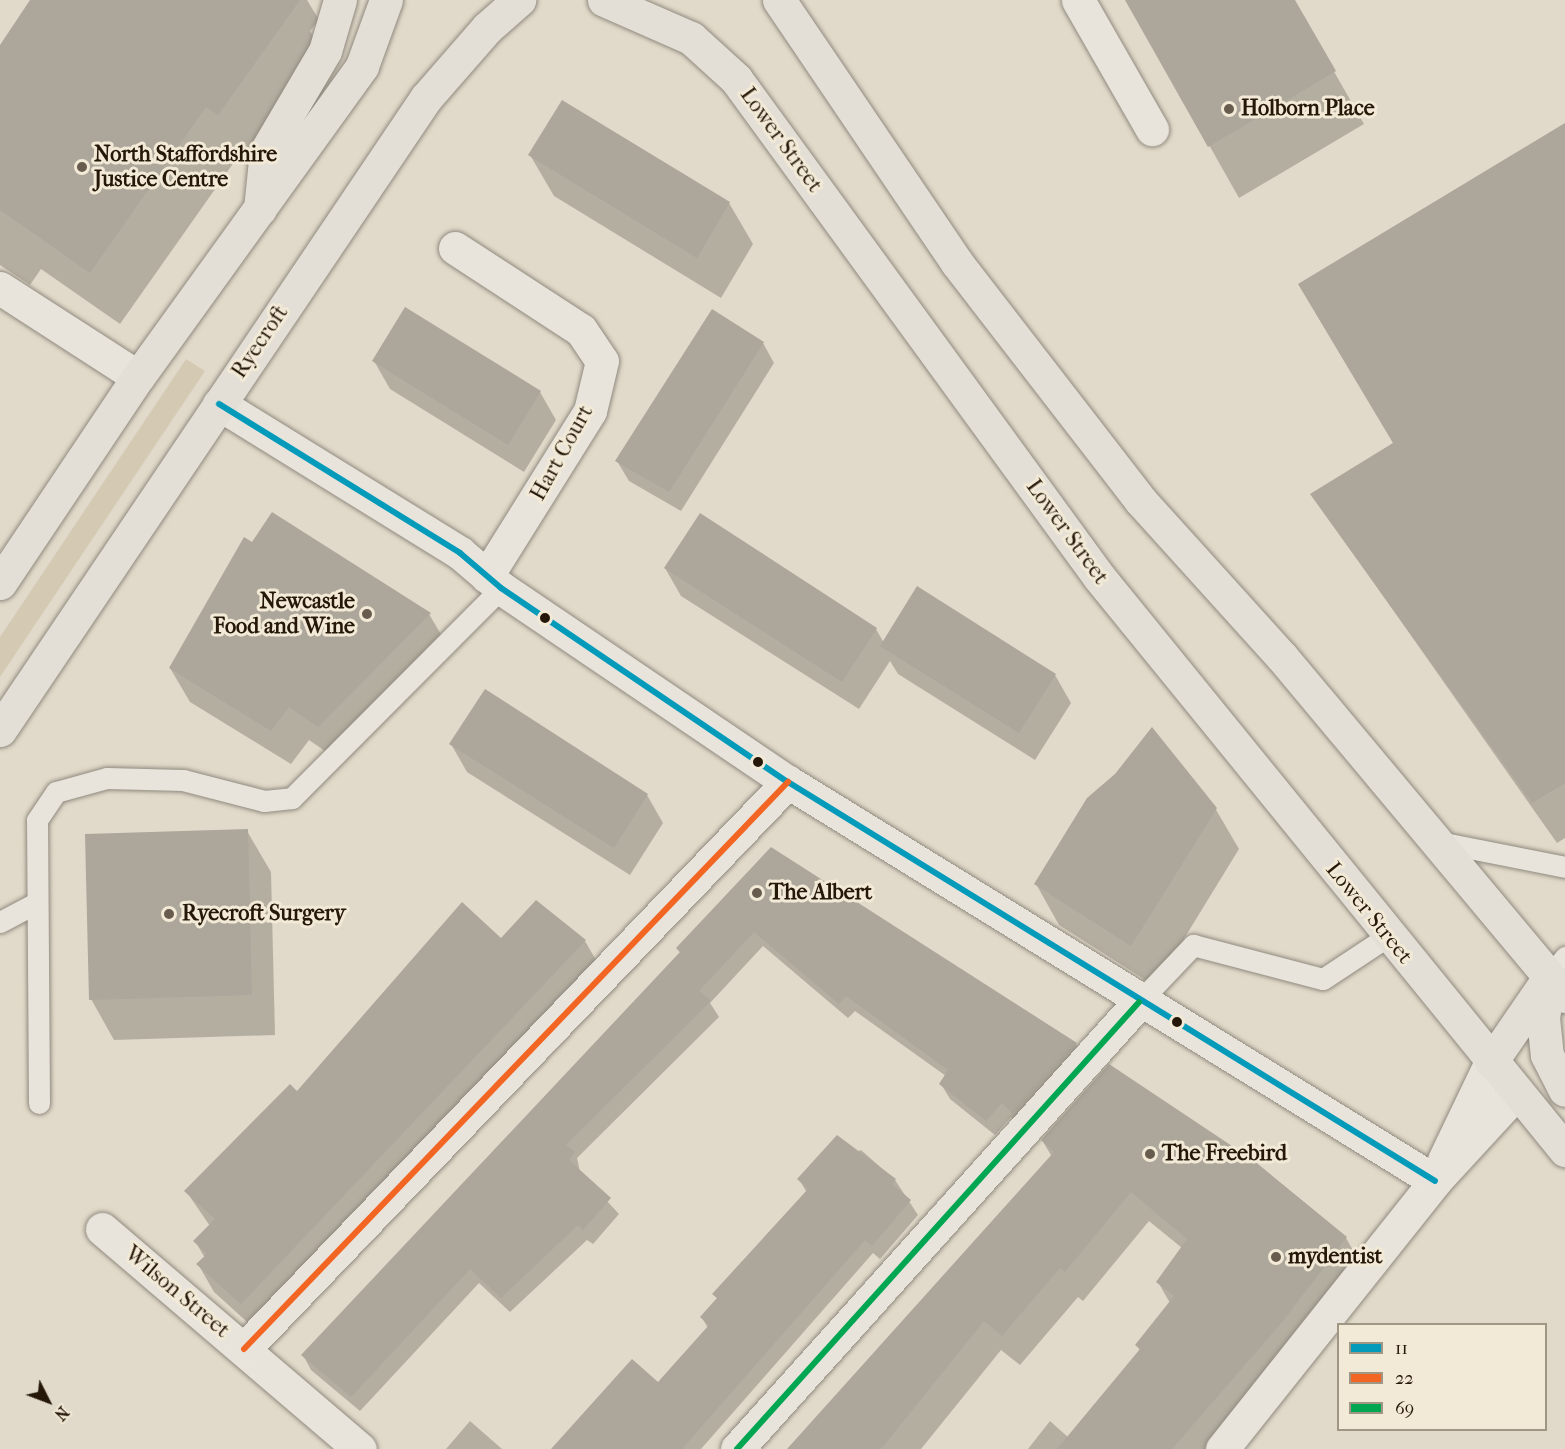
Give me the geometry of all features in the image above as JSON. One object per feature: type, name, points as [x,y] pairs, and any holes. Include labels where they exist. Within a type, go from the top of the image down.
[{"type":"highway","points":[[260,211],[266,151],[325,51],[340,0]]},
{"type":"highway","points":[[0,583],[138,377],[260,211],[362,66],[386,0]]},
{"type":"highway","name":"Ryecroft","points":[[0,730],[426,98],[487,28],[519,0]]},
{"type":"highway","name":"Lower Street","points":[[604,0],[691,38],[736,79],[1099,577],[1388,936],[1565,1150]]},
{"type":"highway","points":[[779,0],[957,263],[1140,500],[1282,657],[1433,840],[1560,977]]},
{"type":"highway","points":[[1560,977],[1543,1018],[1556,1044],[1565,1090]]},
{"type":"highway","points":[[1491,1062],[1560,977]]},
{"type":"highway","points":[[1516,1093],[1556,1044]]},
{"type":"street","points":[[1078,0],[1152,129]]},
{"type":"street","name":"Hart Court","points":[[455,248],[581,330],[602,361],[590,411],[494,582]]},
{"type":"street","points":[[0,288],[138,377]]},
{"type":"street","points":[[219,404],[460,552],[494,582],[788,782],[1139,1002],[1435,1181]]},
{"type":"street","points":[[244,1349],[788,782]]},
{"type":"street","points":[[736,1449],[1139,1002]]},
{"type":"street","points":[[1435,1181],[1491,1062]]},
{"type":"street","points":[[1222,1449],[1435,1181],[1516,1093]]},
{"type":"street","name":"Wilson Street","points":[[102,1229],[360,1449]]},
{"type":"lane","points":[[39,1103],[34,904],[37,820],[56,792],[107,778],[183,780],[264,801],[292,798],[494,582]]},
{"type":"lane","points":[[1433,840],[1565,867]]},
{"type":"lane","points":[[0,922],[34,904]]},
{"type":"lane","points":[[1139,1002],[1193,945],[1323,979],[1388,936]]},
{"type":"shaded area","points":[[186,359],[205,371],[0,677],[0,637]]},
{"type":"building","name":"North Staffordshire Justice Centre","points":[[30,0],[300,0],[218,115],[206,107],[90,273],[0,210],[0,45]]},
{"type":"building","name":"Holborn Place","points":[[1125,0],[1295,0],[1336,71],[1208,147]]},
{"type":"building","points":[[562,100],[730,202],[697,258],[528,155]]},
{"type":"building","points":[[1565,123],[1565,783],[1532,803],[1310,494],[1393,443],[1298,284]]},
{"type":"building","points":[[405,307],[541,391],[508,445],[372,361]]},
{"type":"building","points":[[712,309],[764,342],[669,492],[615,461]]},
{"type":"building","points":[[272,512],[431,613],[318,727],[289,707],[271,731],[169,668],[244,537],[252,542]]},
{"type":"building","points":[[700,513],[877,628],[842,682],[664,568]]},
{"type":"building","points":[[917,586],[1056,674],[1019,733],[880,646]]},
{"type":"building","points":[[485,689],[648,794],[614,848],[449,744]]},
{"type":"building","points":[[1152,727],[1217,808],[1131,946],[1034,884],[1087,798],[1115,774]]},
{"type":"building","name":"Ryecroft Surgery","points":[[248,829],[252,995],[89,1000],[85,834]]},
{"type":"building","points":[[771,847],[1077,1043],[1013,1114],[1002,1103],[986,1121],[939,1084],[948,1070],[846,996],[839,1004],[754,932],[699,991],[711,1001],[566,1145],[575,1152],[569,1160],[611,1198],[583,1230],[578,1225],[501,1298],[470,1269],[351,1397],[301,1355],[680,952],[676,948]]},
{"type":"building","points":[[536,900],[586,940],[241,1304],[196,1264],[207,1254],[193,1241],[215,1219],[184,1191],[290,1084],[297,1091],[462,902],[501,938]]},
{"type":"building","points":[[1109,1064],[1253,1160],[1347,1237],[1283,1321],[1172,1449],[1057,1449],[1140,1349],[1135,1345],[1174,1296],[1156,1282],[1187,1239],[1131,1192],[1065,1272],[1060,1268],[1002,1336],[984,1321],[881,1449],[787,1449],[1054,1152],[1041,1140]]},
{"type":"building","points":[[837,1135],[896,1179],[892,1184],[911,1200],[872,1246],[865,1240],[682,1449],[551,1449],[632,1359],[658,1382],[709,1325],[700,1317],[717,1298],[712,1294],[808,1189],[797,1179]]},
{"type":"transit line","name":"11","points":[[219,404],[460,553],[501,588],[788,782],[1435,1181]]},
{"type":"transit line","name":"22","points":[[244,1349],[788,782]]},
{"type":"transit line","name":"69","points":[[737,1449],[1139,1002]]},
{"type":"place","name":"Holborn Place","points":[[1229,109]]},
{"type":"place","name":"North Staffordshire Justice Centre","points":[[82,167]]},
{"type":"place","name":"Newcastle Food and Wine","points":[[367,614]]},
{"type":"place","name":"The Albert","points":[[757,893]]},
{"type":"place","name":"Ryecroft Surgery","points":[[169,914]]},
{"type":"place","name":"The Freebird","points":[[1150,1154]]},
{"type":"place","name":"mydentist","points":[[1276,1257]]}]
